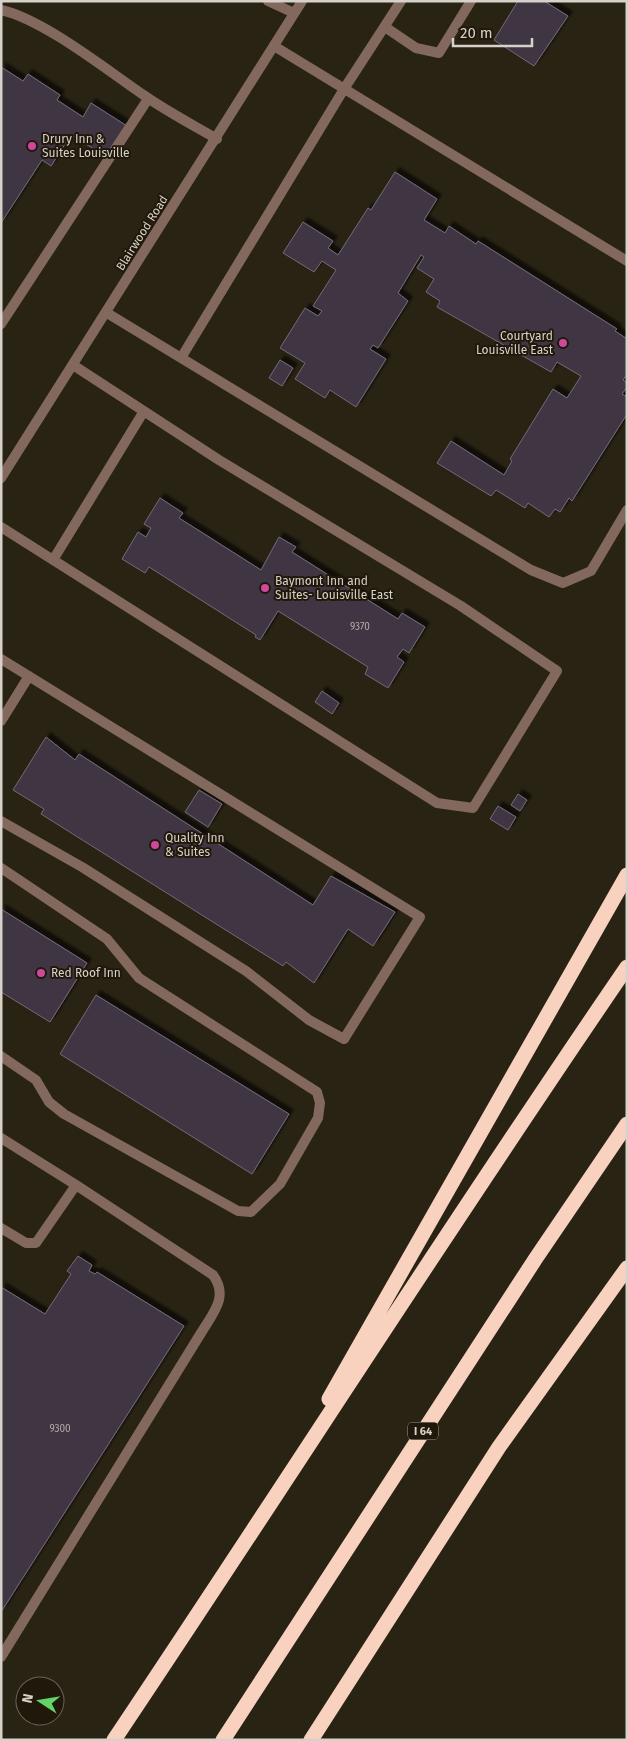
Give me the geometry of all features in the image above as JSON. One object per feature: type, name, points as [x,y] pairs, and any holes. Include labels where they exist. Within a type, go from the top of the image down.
[{"type":"highway","points":[[260,1522],[627,875]]},
{"type":"highway","points":[[114,1740],[260,1522],[524,1118],[627,967]]},
{"type":"highway","name":"I 64","points":[[223,1740],[536,1258],[627,1124]]},
{"type":"highway","points":[[311,1740],[499,1447],[627,1266]]},
{"type":"street","points":[[268,1],[294,14]]},
{"type":"street","name":"Blairwood Road","points":[[1,478],[302,1]]},
{"type":"street","points":[[181,358],[344,89],[401,1]]},
{"type":"street","points":[[385,27],[416,48],[439,53],[471,1]]},
{"type":"street","points":[[1,10],[17,14],[63,41],[148,99],[216,139]]},
{"type":"street","points":[[274,46],[627,261]]},
{"type":"street","points":[[1,324],[148,99]]},
{"type":"street","points":[[106,313],[531,570],[563,583],[591,571],[627,510]]},
{"type":"street","points":[[1,526],[437,803],[473,808],[557,671],[461,606],[219,460],[73,365]]},
{"type":"street","points":[[53,560],[144,411]]},
{"type":"street","points":[[1,659],[420,917],[344,1039],[309,1020],[238,966],[82,867],[1,821]]},
{"type":"street","points":[[1,721],[29,676]]},
{"type":"street","points":[[1,868],[107,939],[139,978],[317,1092],[320,1103],[318,1118],[280,1184],[251,1212],[238,1211],[64,1114],[49,1102],[36,1080],[1,1056]]},
{"type":"street","points":[[1,1138],[213,1275],[220,1284],[221,1293],[218,1305],[1,1657]]},
{"type":"street","points":[[1,1228],[26,1244],[36,1243],[76,1185]]},
{"type":"building","points":[[518,1],[544,1],[568,16],[534,66],[494,40]]},
{"type":"building","name":"Drury Inn & Suites Louisville","points":[[1,67],[23,81],[28,74],[60,95],[57,100],[83,117],[91,103],[127,126],[107,157],[71,135],[51,166],[42,160],[1,223]]},
{"type":"building","name":"Courtyard Louisville East","points":[[395,172],[437,199],[424,220],[445,233],[449,226],[476,244],[478,241],[617,329],[615,331],[627,339],[627,374],[623,380],[627,383],[627,387],[622,394],[627,397],[627,414],[572,501],[569,498],[560,512],[555,509],[549,517],[528,503],[525,508],[496,490],[491,496],[437,463],[451,441],[504,475],[512,461],[510,459],[553,389],[567,398],[581,376],[557,362],[551,372],[437,307],[440,301],[426,292],[434,279],[417,268],[424,257],[421,255],[398,293],[408,301],[378,348],[373,345],[370,349],[386,359],[356,407],[330,390],[325,398],[295,379],[305,363],[280,348],[305,308],[318,316],[322,311],[313,306],[336,270],[322,261],[314,272],[283,253],[303,222],[333,241],[328,248],[338,255],[368,208],[371,210]]},
{"type":"building","points":[[280,360],[293,368],[282,386],[269,378]]},
{"type":"building","name":"Baymont Inn and Suites- Louisville East","points":[[160,498],[183,513],[179,518],[261,570],[279,537],[296,547],[292,552],[398,619],[402,613],[425,627],[409,653],[403,649],[397,657],[404,662],[388,688],[365,674],[368,667],[278,611],[260,640],[255,637],[256,635],[149,567],[145,573],[122,559],[138,532],[146,537],[151,528],[144,524]]},
{"type":"building","points":[[322,691],[339,703],[332,714],[315,702]]},
{"type":"building","name":"Quality Inn & Suites","points":[[46,737],[75,760],[79,754],[313,905],[331,876],[395,912],[373,946],[348,929],[314,983],[286,962],[283,966],[41,814],[44,809],[13,790]]},
{"type":"building","points":[[199,790],[222,804],[208,827],[185,812]]},
{"type":"building","points":[[518,794],[527,800],[520,811],[511,805]]},
{"type":"building","points":[[498,806],[516,817],[508,830],[490,819]]},
{"type":"building","name":"Red Roof Inn","points":[[1,909],[87,963],[50,1022],[1,992]]},
{"type":"building","points":[[96,995],[289,1114],[252,1174],[60,1054]]},
{"type":"building","points":[[78,1256],[92,1265],[89,1271],[95,1274],[97,1272],[184,1326],[1,1612],[1,1287],[45,1314],[71,1274],[67,1271]]},
{"type":"place","name":"Drury Inn & Suites Louisville","points":[[32,146]]},
{"type":"place","name":"Courtyard Louisville East","points":[[563,343]]},
{"type":"place","name":"Baymont Inn and Suites- Louisville East","points":[[265,588]]},
{"type":"place","name":"Quality Inn & Suites","points":[[155,845]]},
{"type":"place","name":"Red Roof Inn","points":[[41,973]]}]
